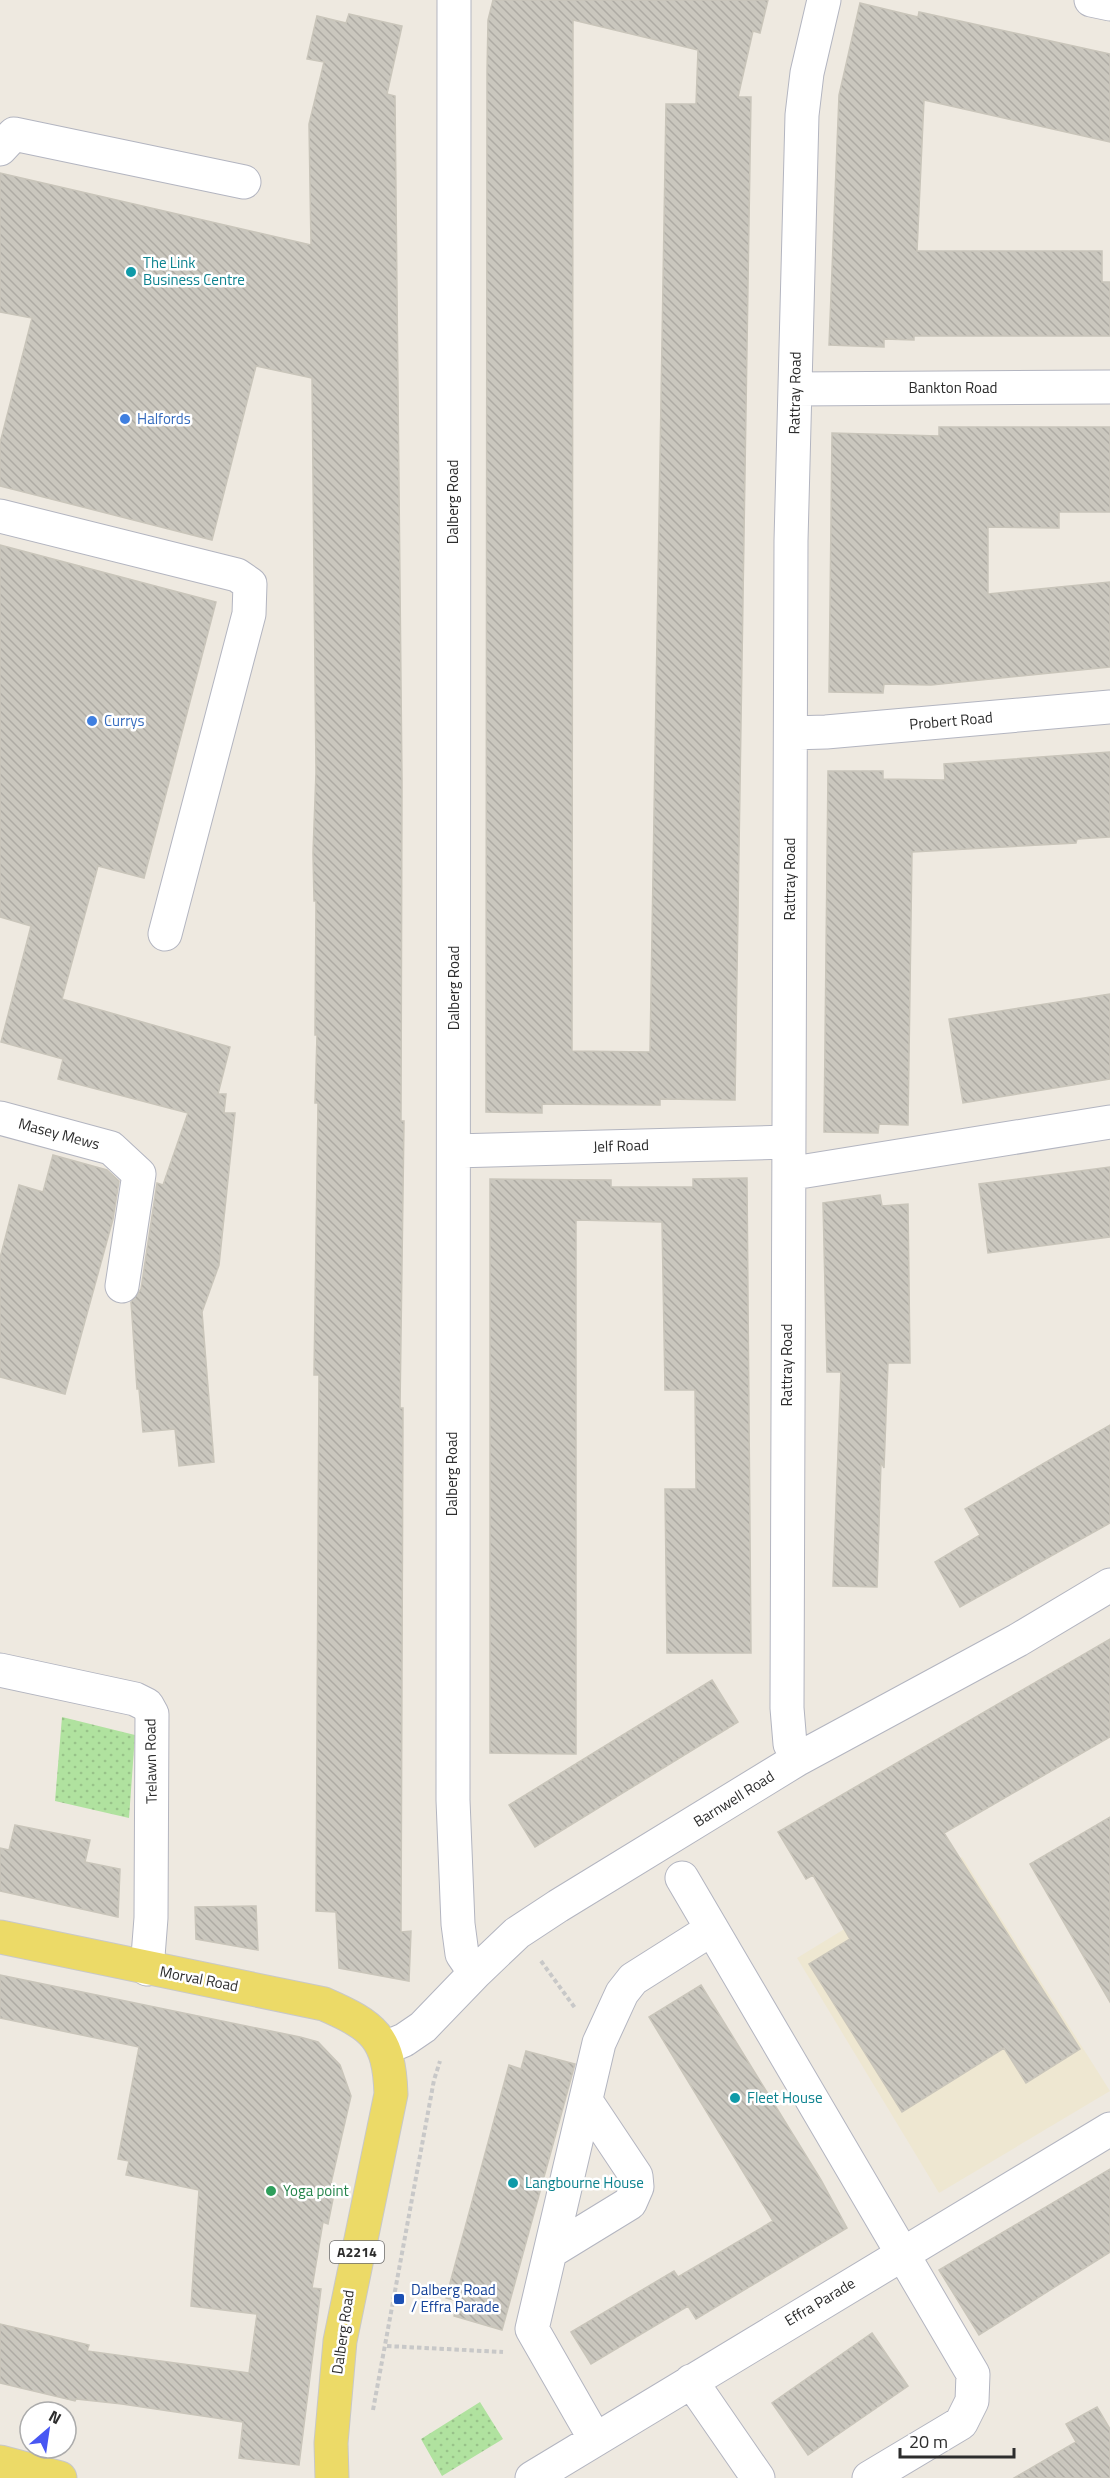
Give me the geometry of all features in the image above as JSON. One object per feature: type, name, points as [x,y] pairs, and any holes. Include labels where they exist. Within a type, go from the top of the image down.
[{"type":"main road","name":"Morval Road","points":[[0,1937],[324,2004],[354,2017],[385,2048]]},
{"type":"main road","name":"Dalberg Road","points":[[332,2478],[331,2443],[340,2341],[391,2094],[390,2062],[385,2048]]},
{"type":"main road","points":[[0,2462],[60,2478]]},
{"type":"street","name":"Dalberg Road","points":[[454,0],[452,31],[454,1151],[451,1500],[453,1800],[458,1924],[462,1954],[474,1973]]},
{"type":"street","name":"Rattray Road","points":[[798,1759],[790,1744],[787,1708],[791,541],[802,101],[824,0]]},
{"type":"street","points":[[1091,0],[1110,4]]},
{"type":"street","points":[[0,149],[14,134],[244,182]]},
{"type":"street","name":"Bankton Road","points":[[795,389],[1110,387]]},
{"type":"street","points":[[0,516],[237,575],[250,584],[249,614],[165,934]]},
{"type":"street","name":"Probert Road","points":[[791,733],[838,731],[1110,707]]},
{"type":"street","name":"Masey Mews","points":[[0,1118],[111,1148],[139,1174],[122,1286]]},
{"type":"street","name":"Jelf Road","points":[[454,1151],[788,1157],[843,1166],[1110,1122]]},
{"type":"street","name":"Barnwell Road","points":[[385,2048],[404,2040],[423,2027],[474,1973],[517,1933],[558,1905],[798,1759],[1018,1640],[1110,1586]]},
{"type":"street","name":"Trelawn Road","points":[[0,1670],[135,1699],[147,1705],[152,1714],[151,1929],[147,1968]]},
{"type":"street","points":[[682,1878],[973,2374],[972,2401],[961,2423],[869,2478]]},
{"type":"street","points":[[595,2439],[532,2329],[599,2043],[622,1993],[633,1979],[712,1929]]},
{"type":"street","points":[[550,2252],[630,2203],[637,2187],[636,2176],[586,2101]]},
{"type":"street","name":"Effra Parade","points":[[532,2478],[902,2252],[1110,2129]]},
{"type":"street","points":[[691,2381],[758,2478]]},
{"type":"path","points":[[535,1953],[599,2043]]},
{"type":"path","points":[[373,2411],[387,2346],[434,2080],[442,2055]]},
{"type":"path","points":[[387,2346],[506,2352],[539,2342]]},
{"type":"shaded area","points":[[962,1857],[1110,2091],[939,2193],[797,1958]]},
{"type":"green space","points":[[62,1717],[135,1735],[129,1818],[55,1801]]},
{"type":"green space","points":[[480,2402],[503,2439],[442,2476],[421,2439]]},
{"type":"building","points":[[493,0],[768,0],[760,33],[753,31],[738,97],[751,97],[735,1100],[660,1099],[660,1105],[542,1104],[542,1113],[486,1112],[488,20]],"holes":[[[573,20],[698,50],[696,104],[666,104],[650,1052],[572,1051]]]},
{"type":"building","points":[[860,3],[918,17],[919,12],[1110,54],[1110,142],[924,100],[917,251],[1102,251],[1102,282],[1110,282],[1110,336],[914,336],[914,340],[884,339],[884,347],[829,345],[839,95]]},
{"type":"building","points":[[349,14],[402,26],[387,94],[395,96],[402,781],[401,1121],[404,1121],[400,1408],[403,1408],[401,1932],[411,1931],[409,1981],[339,1968],[336,1912],[316,1911],[319,1375],[314,1375],[318,1103],[315,1103],[316,901],[314,901],[313,853],[316,772],[312,378],[256,366],[212,540],[0,486],[0,443],[32,318],[0,312],[0,173],[311,245],[309,124],[324,62],[307,59],[317,16],[346,23]]},
{"type":"building","points":[[939,427],[1110,427],[1110,512],[1059,512],[1059,528],[988,527],[988,594],[1110,582],[1110,667],[931,685],[884,684],[883,693],[829,692],[832,433],[939,436]]},
{"type":"building","points":[[0,545],[216,602],[144,878],[98,866],[62,999],[230,1047],[218,1094],[226,1094],[224,1113],[235,1113],[219,1265],[202,1312],[214,1462],[179,1466],[175,1429],[143,1432],[139,1389],[137,1389],[131,1302],[141,1289],[157,1183],[163,1185],[188,1113],[58,1079],[63,1059],[1,1042],[31,926],[0,917]]},
{"type":"building","points":[[1110,752],[1110,837],[1077,839],[1076,843],[912,852],[908,1125],[879,1124],[878,1133],[824,1132],[828,771],[883,771],[883,779],[945,780],[944,764]]},
{"type":"building","points":[[1110,994],[1110,1079],[963,1103],[949,1019]]},
{"type":"building","points":[[53,1155],[107,1170],[119,1181],[113,1219],[65,1394],[0,1377],[0,1258],[19,1185],[43,1192]]},
{"type":"building","points":[[1110,1167],[1110,1237],[988,1253],[979,1184]]},
{"type":"building","points":[[747,1178],[751,1653],[667,1653],[665,1489],[696,1489],[695,1390],[665,1390],[662,1222],[576,1220],[576,1754],[490,1753],[490,1179],[611,1180],[611,1187],[693,1187],[693,1179]]},
{"type":"building","points":[[880,1195],[882,1206],[908,1204],[910,1363],[888,1363],[884,1468],[881,1462],[877,1587],[833,1586],[841,1372],[827,1372],[823,1203]]},
{"type":"building","points":[[1110,1425],[1110,1523],[960,1607],[935,1562],[980,1535],[965,1509]]},
{"type":"building","points":[[1110,1639],[1110,1737],[944,1833],[1080,2049],[1026,2083],[1004,2048],[902,2112],[809,1964],[850,1939],[813,1875],[806,1879],[778,1832]]},
{"type":"building","points":[[712,1680],[738,1722],[535,1847],[509,1805]]},
{"type":"building","points":[[1110,1817],[1110,2002],[1030,1864]]},
{"type":"building","points":[[15,1825],[90,1840],[85,1862],[120,1869],[118,1917],[0,1891],[0,1848],[9,1850]]},
{"type":"building","points":[[256,1906],[258,1950],[196,1939],[195,1907]]},
{"type":"building","points":[[0,1975],[300,2037],[318,2042],[340,2065],[351,2096],[331,2183],[336,2184],[328,2224],[323,2222],[312,2288],[321,2289],[299,2465],[239,2458],[243,2422],[122,2404],[71,2400],[0,2383],[0,2324],[89,2345],[87,2351],[249,2373],[257,2314],[191,2306],[199,2190],[126,2175],[129,2161],[118,2159],[139,2047],[0,2018]]},
{"type":"building","points":[[701,1985],[821,2180],[847,2228],[696,2319],[688,2306],[591,2364],[571,2332],[674,2271],[678,2277],[773,2221],[649,2017]]},
{"type":"building","name":"Langbourne House","points":[[526,2051],[575,2064],[502,2330],[454,2316],[458,2301],[446,2298],[509,2065],[521,2069]]},
{"type":"building","points":[[1110,2169],[1110,2252],[979,2335],[939,2270]]},
{"type":"building","points":[[872,2333],[908,2386],[808,2455],[772,2403]]},
{"type":"building","points":[[1097,2407],[1110,2429],[1110,2478],[1014,2478],[1076,2442],[1066,2424]]},
{"type":"place","name":"The Link Business Centre","points":[[131,272]]},
{"type":"place","name":"Halfords","points":[[125,419]]},
{"type":"place","name":"Currys","points":[[92,721]]},
{"type":"place","name":"Fleet House","points":[[735,2098]]},
{"type":"place","name":"Langbourne House","points":[[513,2183]]},
{"type":"place","name":"Yoga point","points":[[271,2191]]},
{"type":"place","name":"Dalberg Road / Effra Parade","points":[[399,2299]]}]
